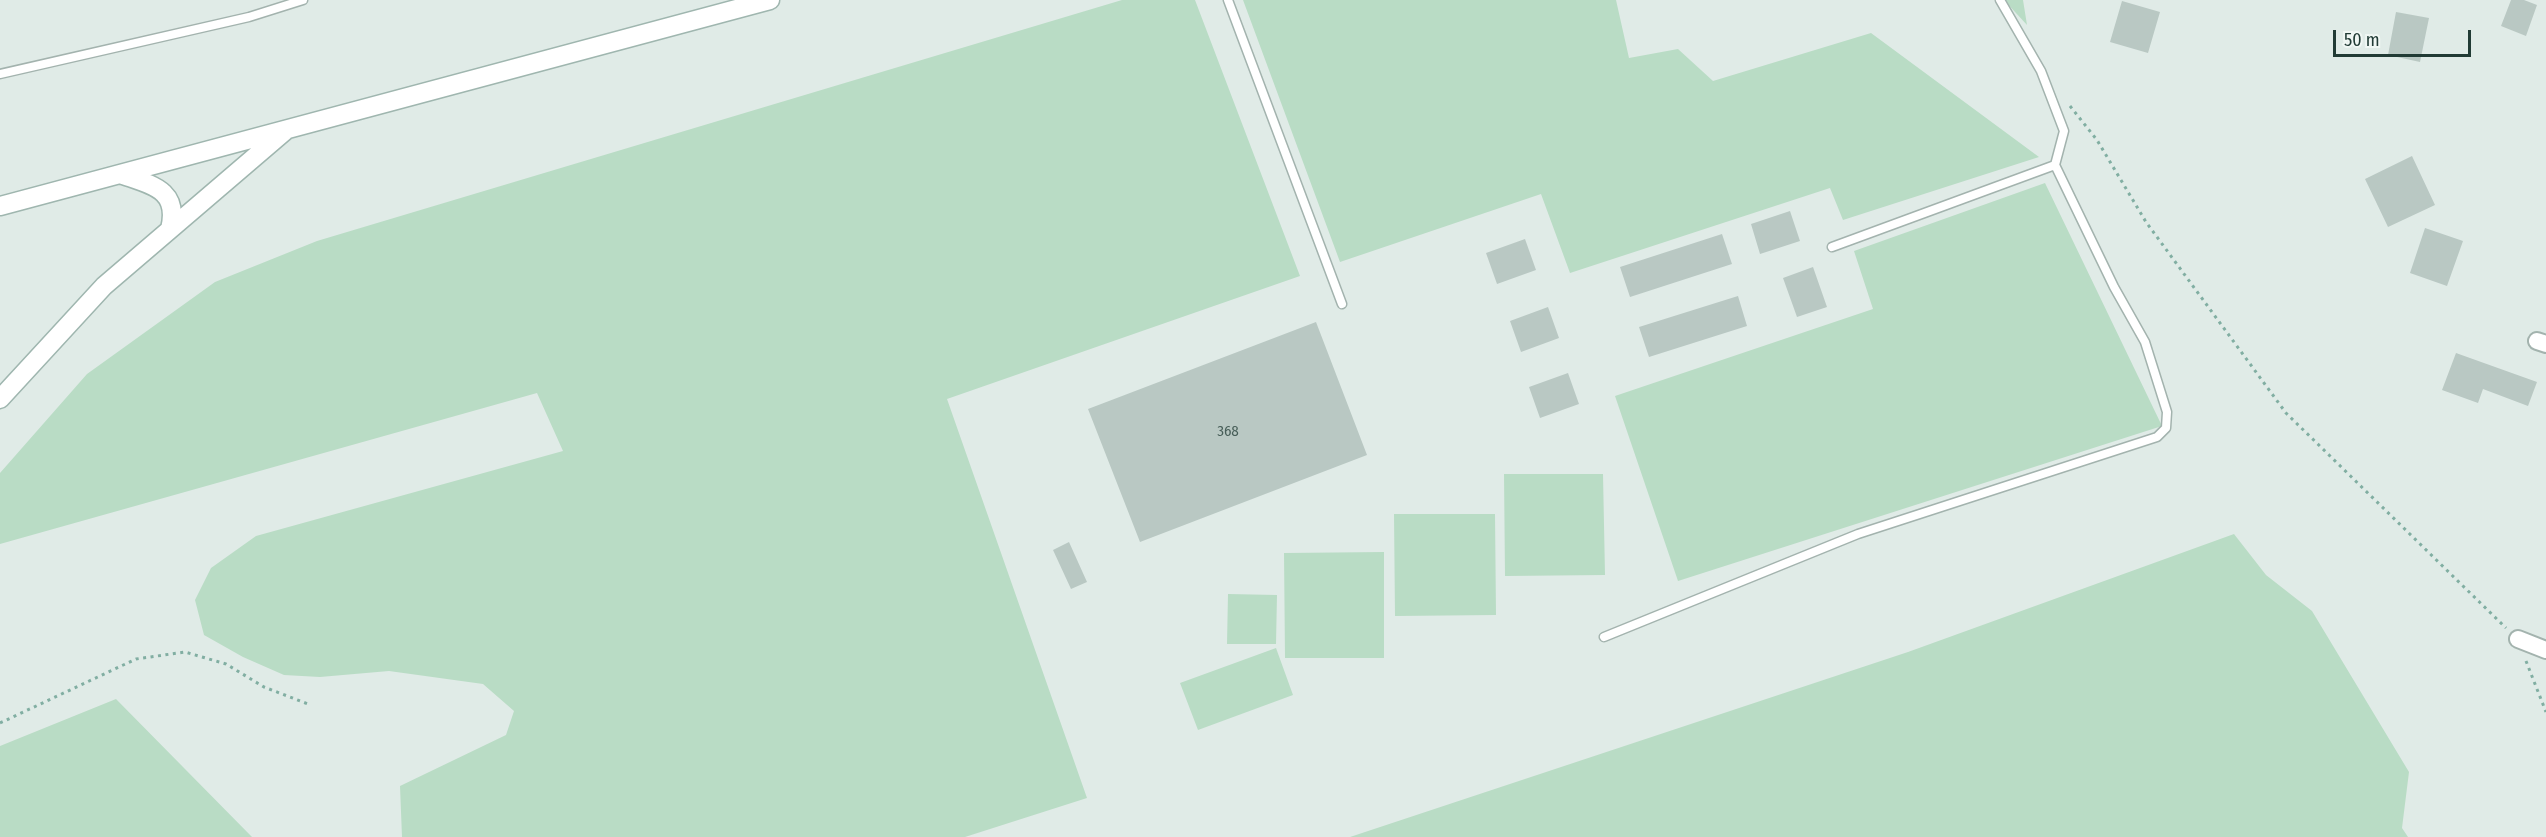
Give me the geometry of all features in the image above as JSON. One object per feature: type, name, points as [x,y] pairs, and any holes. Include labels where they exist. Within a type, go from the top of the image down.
[{"type":"main road","points":[[0,206],[770,0]]},
{"type":"main road","points":[[0,399],[104,286],[289,128]]},
{"type":"main road","points":[[120,174],[159,188],[165,194],[170,200],[173,217],[170,229]]},
{"type":"street","points":[[2517,639],[2546,650]]},
{"type":"lane","points":[[0,74],[249,17],[303,0]]},
{"type":"lane","points":[[1228,0],[1342,304]]},
{"type":"lane","points":[[1604,637],[1858,534],[2157,437],[2166,428],[2167,412],[2145,342],[2114,287],[2055,165],[2064,131],[2041,71],[2000,0]]},
{"type":"lane","points":[[1832,247],[2055,165]]},
{"type":"path","points":[[2069,106],[2097,140],[2146,222],[2286,413],[2517,639],[2546,712]]},
{"type":"path","points":[[0,723],[136,659],[186,652],[226,664],[264,687],[308,704]]},
{"type":"green space","points":[[1122,0],[1195,0],[1300,276],[947,399],[1087,798],[965,837],[402,837],[400,786],[506,735],[514,711],[483,684],[389,671],[320,677],[284,675],[243,657],[204,635],[195,600],[211,568],[256,536],[563,451],[537,393],[0,544],[0,473],[87,374],[215,282],[317,241]]},
{"type":"green space","points":[[1243,0],[1616,0],[1629,58],[1678,49],[1713,81],[1871,33],[2039,157],[1843,220],[1830,188],[1570,273],[1541,194],[1340,262]]},
{"type":"green space","points":[[2004,0],[2023,0],[2027,25]]},
{"type":"green space","points":[[2045,183],[2162,426],[1678,581],[1615,396],[1873,309],[1854,251]]},
{"type":"green space","points":[[1504,474],[1603,474],[1605,575],[1505,576]]},
{"type":"green space","points":[[1394,514],[1495,514],[1496,615],[1395,616]]},
{"type":"green space","points":[[2234,534],[2266,575],[2312,611],[2409,772],[2402,828],[2408,837],[1350,837],[1908,652]]},
{"type":"green space","points":[[1384,552],[1384,658],[1285,658],[1284,553]]},
{"type":"green space","points":[[1228,594],[1277,595],[1276,644],[1227,644]]},
{"type":"green space","points":[[1276,648],[1293,695],[1198,730],[1180,683]]},
{"type":"green space","points":[[116,699],[252,837],[0,837],[0,746]]},
{"type":"building","points":[[2511,0],[2524,0],[2537,5],[2526,36],[2501,26]]},
{"type":"building","points":[[2122,1],[2160,12],[2148,53],[2110,42]]},
{"type":"building","points":[[2396,12],[2429,18],[2420,62],[2388,55]]},
{"type":"building","points":[[2412,156],[2435,205],[2388,227],[2365,179]]},
{"type":"building","points":[[1790,211],[1800,241],[1760,254],[1751,224]]},
{"type":"building","points":[[2425,228],[2463,241],[2447,286],[2410,273]]},
{"type":"building","points":[[1722,234],[1732,264],[1630,297],[1620,267]]},
{"type":"building","points":[[1525,239],[1536,270],[1497,284],[1486,253]]},
{"type":"building","points":[[1813,267],[1827,307],[1797,317],[1783,278]]},
{"type":"building","points":[[1738,296],[1747,326],[1649,357],[1639,327]]},
{"type":"building","points":[[1548,307],[1559,338],[1521,352],[1510,321]]},
{"type":"building","points":[[1316,322],[1367,455],[1140,542],[1088,409]]},
{"type":"building","points":[[2456,353],[2537,382],[2528,406],[2483,389],[2478,403],[2442,390]]},
{"type":"building","points":[[1568,373],[1579,404],[1540,418],[1529,387]]},
{"type":"building","points":[[1069,542],[1087,582],[1071,589],[1053,550]]}]
